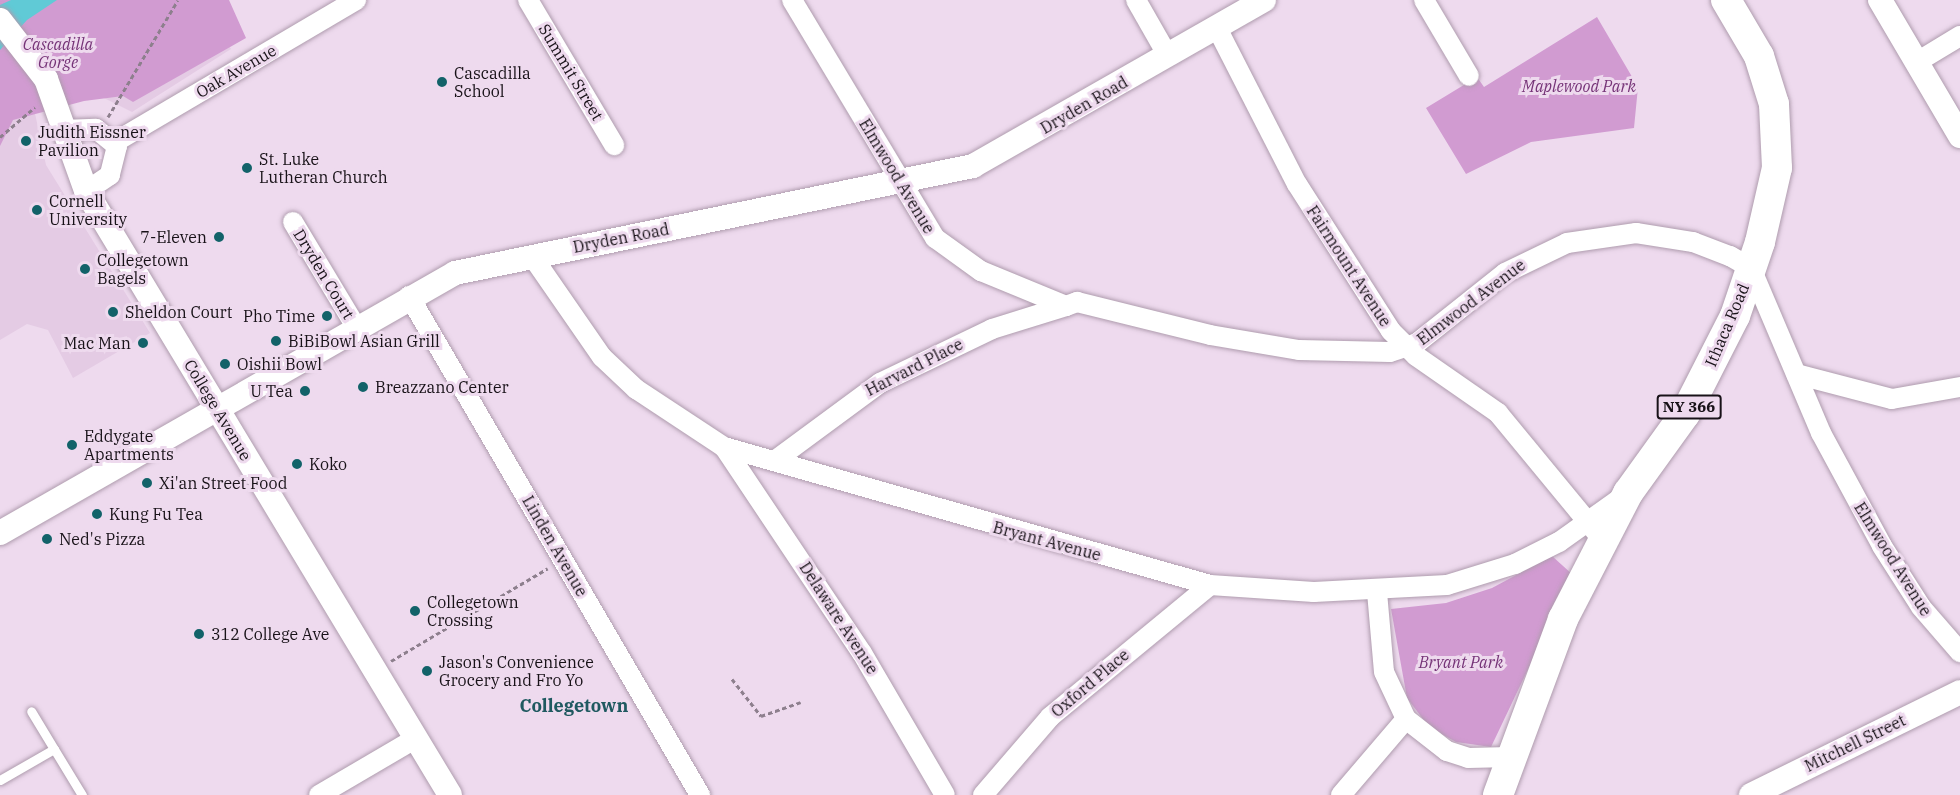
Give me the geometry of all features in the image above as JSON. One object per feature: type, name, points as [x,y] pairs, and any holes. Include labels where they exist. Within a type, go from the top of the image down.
[{"type":"main road","name":"Ithaca Road","points":[[1498,795],[1596,532],[1628,493],[1685,414],[1728,332],[1751,268],[1777,168],[1777,127],[1759,56],[1726,0]]},
{"type":"street","name":"Oak Avenue","points":[[115,142],[356,0]]},
{"type":"street","name":"Summit Street","points":[[528,0],[614,145]]},
{"type":"street","name":"Elmwood Avenue","points":[[792,0],[929,231],[954,256],[1066,306],[1077,302],[1210,335],[1299,350],[1406,348],[1505,273],[1550,248],[1586,237],[1661,236],[1693,242],[1751,268],[1796,374],[1882,546],[1921,607],[1960,652]]},
{"type":"street","points":[[1136,0],[1168,56]]},
{"type":"street","name":"Dryden Road","points":[[0,533],[409,296],[455,273],[899,182],[997,155],[1264,0]]},
{"type":"street","points":[[1424,0],[1469,76]]},
{"type":"street","points":[[1880,0],[1960,136]]},
{"type":"street","name":"College Avenue","points":[[0,20],[36,64],[86,191],[450,795]]},
{"type":"street","name":"Fairmount Avenue","points":[[1217,28],[1297,184],[1353,275],[1406,348],[1498,413],[1596,532]]},
{"type":"street","points":[[1917,62],[1960,36]]},
{"type":"street","points":[[62,130],[96,129],[115,142],[114,168],[86,191]]},
{"type":"street","name":"Dryden Court","points":[[293,222],[356,327]]},
{"type":"street","name":"Bryant Avenue","points":[[532,256],[602,357],[636,389],[724,447],[777,459],[975,521],[1210,585],[1377,592],[1470,580],[1596,532]]},
{"type":"street","name":"Linden Avenue","points":[[409,296],[700,795]]},
{"type":"street","name":"Harvard Place","points":[[777,459],[880,383],[992,329],[1066,306]]},
{"type":"street","points":[[1796,374],[1892,399],[1960,387]]},
{"type":"street","name":"Delaware Avenue","points":[[724,447],[862,653],[945,795]]},
{"type":"street","name":"Oxford Place","points":[[983,795],[1050,717],[1210,585]]},
{"type":"street","points":[[1377,592],[1384,672],[1406,719],[1447,752],[1481,759],[1511,757]]},
{"type":"street","name":"Mitchell Street","points":[[1751,795],[1960,692]]},
{"type":"street","points":[[1341,795],[1406,719]]},
{"type":"street","points":[[319,795],[416,738]]},
{"type":"lane","points":[[31,711],[82,795]]},
{"type":"lane","points":[[0,780],[54,749]]},
{"type":"path","points":[[107,119],[178,0]]},
{"type":"path","points":[[0,137],[37,106]]},
{"type":"path","points":[[389,662],[549,567]]},
{"type":"path","points":[[732,679],[761,716],[801,702]]},
{"type":"shaded area","name":"Cornell University","points":[[0,0],[202,0],[231,49],[132,112],[66,79],[33,104],[46,165],[150,333],[73,378],[48,330],[27,324],[0,340]]},
{"type":"green space","name":"Cascadilla Gorge","points":[[0,0],[229,0],[246,38],[133,102],[123,96],[84,101],[13,120],[0,146]]},
{"type":"green space","name":"Maplewood Park","points":[[1597,17],[1638,87],[1634,128],[1531,142],[1466,174],[1426,108],[1477,77],[1484,87]]},
{"type":"green space","name":"Bryant Park","points":[[1552,556],[1573,575],[1491,747],[1456,742],[1429,727],[1407,698],[1391,609],[1446,603],[1492,588]]},
{"type":"water","points":[[11,0],[57,0],[27,20],[0,50],[0,5]]},
{"type":"place","name":"Cascadilla School","points":[[442,82]]},
{"type":"place","name":"Judith Eissner Pavilion","points":[[26,141]]},
{"type":"place","name":"St. Luke Lutheran Church","points":[[247,168]]},
{"type":"place","name":"Cornell University","points":[[37,210]]},
{"type":"place","name":"7-Eleven","points":[[219,237]]},
{"type":"place","name":"Collegetown Bagels","points":[[85,269]]},
{"type":"place","name":"Sheldon Court","points":[[113,312]]},
{"type":"place","name":"Pho Time","points":[[327,316]]},
{"type":"place","name":"BiBiBowl Asian Grill","points":[[276,341]]},
{"type":"place","name":"Mac Man","points":[[143,343]]},
{"type":"place","name":"Oishii Bowl","points":[[225,364]]},
{"type":"place","name":"Breazzano Center","points":[[363,387]]},
{"type":"place","name":"U Tea","points":[[305,391]]},
{"type":"place","name":"Eddygate Apartments","points":[[72,445]]},
{"type":"place","name":"Koko","points":[[297,464]]},
{"type":"place","name":"Xi'an Street Food","points":[[147,483]]},
{"type":"place","name":"Kung Fu Tea","points":[[97,514]]},
{"type":"place","name":"Ned's Pizza","points":[[47,539]]},
{"type":"place","name":"Collegetown Crossing","points":[[415,611]]},
{"type":"place","name":"312 College Ave","points":[[199,634]]},
{"type":"place","name":"Jason's Convenience Grocery and Fro Yo","points":[[427,671]]},
{"type":"district","name":"Collegetown","points":[[574,706]]}]
